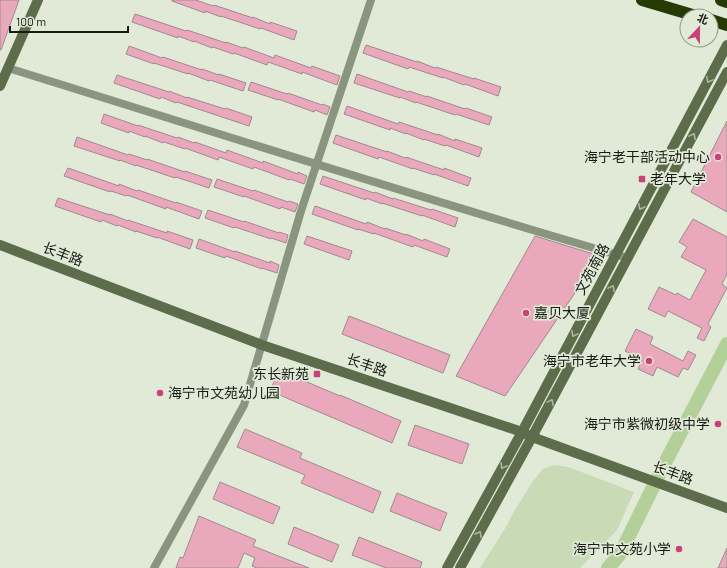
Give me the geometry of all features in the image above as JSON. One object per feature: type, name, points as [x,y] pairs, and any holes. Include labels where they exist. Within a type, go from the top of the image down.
[{"type":"highway","points":[[642,0],[679,11]]},
{"type":"highway","points":[[721,0],[727,2]]},
{"type":"main road","points":[[0,86],[38,0]]},
{"type":"main road","name":"文苑南路","points":[[447,568],[522,432],[727,45]]},
{"type":"main road","name":"文苑南路","points":[[460,568],[532,437],[727,72]]},
{"type":"main road","name":"长丰路","points":[[0,245],[262,344],[522,432],[532,437],[727,508]]},
{"type":"street","points":[[154,568],[244,405],[301,211],[371,0]]},
{"type":"street","points":[[8,68],[316,164],[628,258]]},
{"type":"green space","points":[[554,465],[568,467],[634,492],[617,530],[580,568],[480,568],[533,481],[543,469]]},
{"type":"building","points":[[0,0],[19,0],[1,50],[0,50]]},
{"type":"building","points":[[172,0],[196,0],[253,17],[270,24],[270,22],[297,31],[294,40],[205,11],[205,13]]},
{"type":"building","points":[[135,14],[186,31],[187,30],[243,48],[244,47],[274,58],[275,55],[311,68],[312,66],[340,76],[337,85],[302,72],[302,74],[268,62],[267,65],[234,53],[212,48],[178,36],[178,38],[132,22]]},
{"type":"building","points":[[366,45],[435,68],[436,67],[501,87],[498,96],[443,77],[409,67],[408,69],[363,53]]},
{"type":"building","points":[[129,46],[162,58],[163,57],[246,83],[243,91],[188,73],[154,64],[126,54]]},
{"type":"building","points":[[357,74],[408,92],[427,96],[492,117],[489,125],[400,98],[354,83]]},
{"type":"building","points":[[117,75],[252,117],[249,126],[161,97],[160,99],[114,83]]},
{"type":"building","points":[[251,82],[330,107],[327,115],[315,110],[314,112],[248,90]]},
{"type":"building","points":[[347,106],[398,124],[399,122],[455,141],[455,139],[482,148],[479,157],[446,145],[424,140],[390,128],[390,130],[344,114]]},
{"type":"building","points":[[104,114],[226,153],[227,150],[263,163],[263,161],[307,176],[304,184],[254,167],[253,169],[219,157],[218,160],[129,131],[129,133],[101,123]]},
{"type":"building","name":"海宁老干部活动中心","points":[[727,121],[727,212],[691,192]]},
{"type":"building","points":[[336,135],[444,170],[444,168],[471,178],[468,186],[379,157],[378,159],[333,143]]},
{"type":"building","points":[[77,137],[128,155],[147,159],[212,180],[209,188],[120,161],[74,146]]},
{"type":"building","points":[[68,168],[119,186],[119,184],[202,211],[199,219],[127,195],[110,192],[64,176]]},
{"type":"building","points":[[323,176],[458,218],[455,227],[422,215],[366,198],[366,200],[320,184]]},
{"type":"building","points":[[217,179],[298,204],[295,212],[281,207],[280,209],[214,187]]},
{"type":"building","points":[[58,198],[193,240],[190,249],[157,237],[136,232],[102,220],[101,222],[55,206]]},
{"type":"building","points":[[315,206],[366,224],[367,222],[423,241],[424,239],[450,249],[447,257],[414,245],[413,247],[374,233],[358,230],[312,214]]},
{"type":"building","points":[[208,210],[288,235],[286,243],[205,218]]},
{"type":"building","points":[[693,219],[727,237],[727,274],[722,284],[727,288],[708,324],[711,327],[704,341],[697,338],[702,328],[668,311],[665,317],[648,309],[659,287],[676,295],[677,293],[690,300],[706,270],[681,257],[687,247],[679,242]]},
{"type":"building","points":[[307,236],[352,251],[349,260],[304,244]]},
{"type":"building","name":"嘉贝大厦","points":[[535,236],[600,256],[505,396],[456,376]]},
{"type":"building","points":[[199,239],[270,263],[270,261],[279,265],[277,273],[226,256],[225,258],[196,248]]},
{"type":"building","points":[[349,316],[450,355],[443,373],[342,334]]},
{"type":"building","points":[[636,329],[653,337],[650,344],[683,361],[688,351],[696,355],[688,370],[683,368],[678,377],[657,367],[653,376],[638,369],[642,360],[625,351]]},
{"type":"building","points":[[279,370],[401,421],[392,443],[270,391]]},
{"type":"building","points":[[415,425],[469,444],[462,464],[408,445]]},
{"type":"building","points":[[245,429],[302,453],[300,458],[381,492],[373,513],[301,483],[305,475],[237,447]]},
{"type":"building","points":[[220,482],[280,507],[273,524],[213,499]]},
{"type":"building","points":[[397,493],[447,513],[440,531],[390,511]]},
{"type":"building","points":[[199,516],[256,540],[253,546],[309,568],[257,568],[252,566],[255,558],[244,553],[238,568],[176,568],[180,557],[183,558]]},
{"type":"building","points":[[294,527],[339,545],[332,562],[288,544]]},
{"type":"building","points":[[359,537],[422,562],[420,568],[386,568],[352,555]]},
{"type":"building","points":[[727,548],[727,568],[718,568]]},
{"type":"waterway","points":[[608,568],[620,554],[666,461],[727,344]]},
{"type":"place","name":"海宁老干部活动中心","points":[[718,157]]},
{"type":"place","name":"老年大学","points":[[642,179]]},
{"type":"place","name":"嘉贝大厦","points":[[526,313]]},
{"type":"place","name":"海宁市老年大学","points":[[649,361]]},
{"type":"place","name":"东长新苑","points":[[317,374]]},
{"type":"place","name":"海宁市文苑幼儿园","points":[[160,393]]},
{"type":"place","name":"海宁市紫微初级中学","points":[[718,424]]},
{"type":"place","name":"海宁市文苑小学","points":[[679,549]]}]
